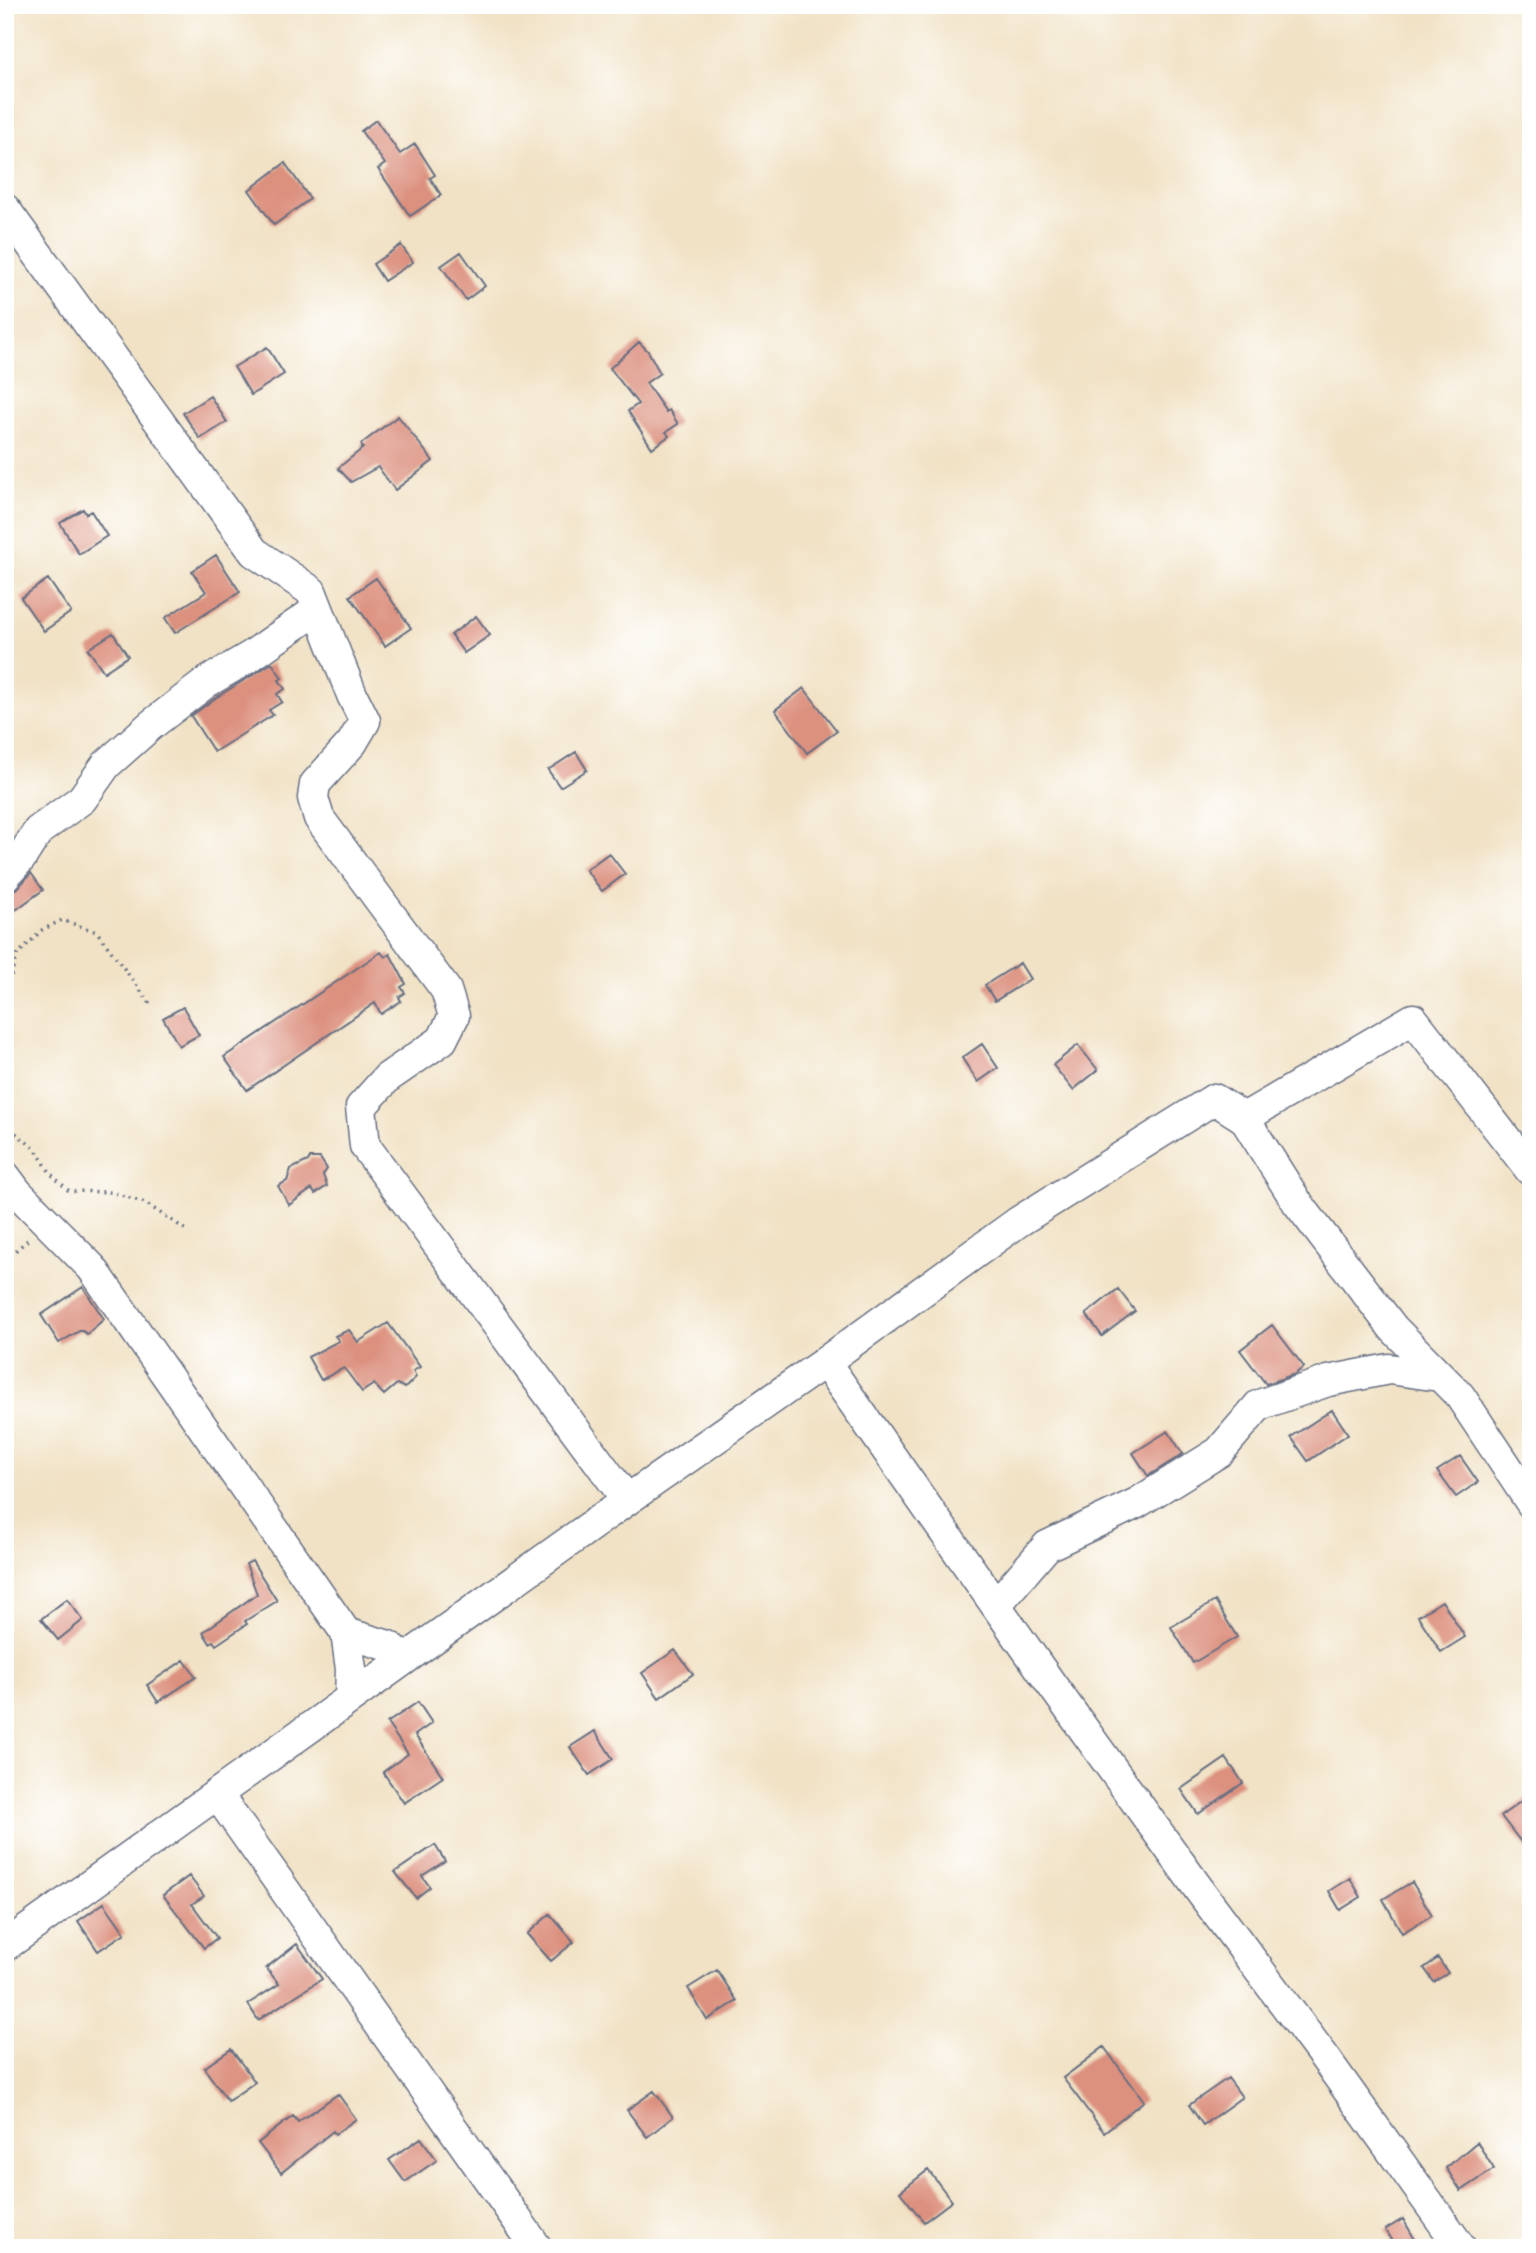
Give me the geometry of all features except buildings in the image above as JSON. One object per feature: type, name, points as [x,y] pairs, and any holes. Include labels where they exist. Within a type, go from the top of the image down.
[{"type":"street","points":[[5,209],[254,552],[311,591],[365,721],[352,743],[315,784],[313,798],[319,818],[446,990],[454,1016],[442,1040],[387,1078],[361,1107],[365,1146],[627,1500]]},
{"type":"street","points":[[5,876],[21,858],[38,831],[82,799],[106,765],[151,725],[207,682],[251,656],[318,610]]},
{"type":"street","points":[[1244,1118],[1413,1019],[1531,1171]]},
{"type":"street","points":[[5,1946],[1018,1222],[1214,1100],[1244,1118],[1297,1202],[1393,1328],[1460,1395],[1531,1503]]},
{"type":"street","points":[[5,1176],[92,1268],[346,1633],[351,1669],[350,1698]]},
{"type":"street","points":[[825,1362],[1203,1895],[1325,2058],[1461,2248]]},
{"type":"street","points":[[996,1605],[1047,1546],[1137,1503],[1219,1452],[1259,1405],[1328,1381],[1389,1369],[1439,1376]]},
{"type":"street","points":[[346,1633],[389,1646],[405,1659]]},
{"type":"street","points":[[217,1794],[537,2248]]},
{"type":"path","points":[[5,996],[17,955],[42,930],[62,920],[97,932],[151,1005]]},
{"type":"path","points":[[5,1124],[36,1150],[51,1174],[69,1191],[112,1192],[145,1203],[188,1231]]},
{"type":"path","points":[[5,1260],[47,1222]]}]
